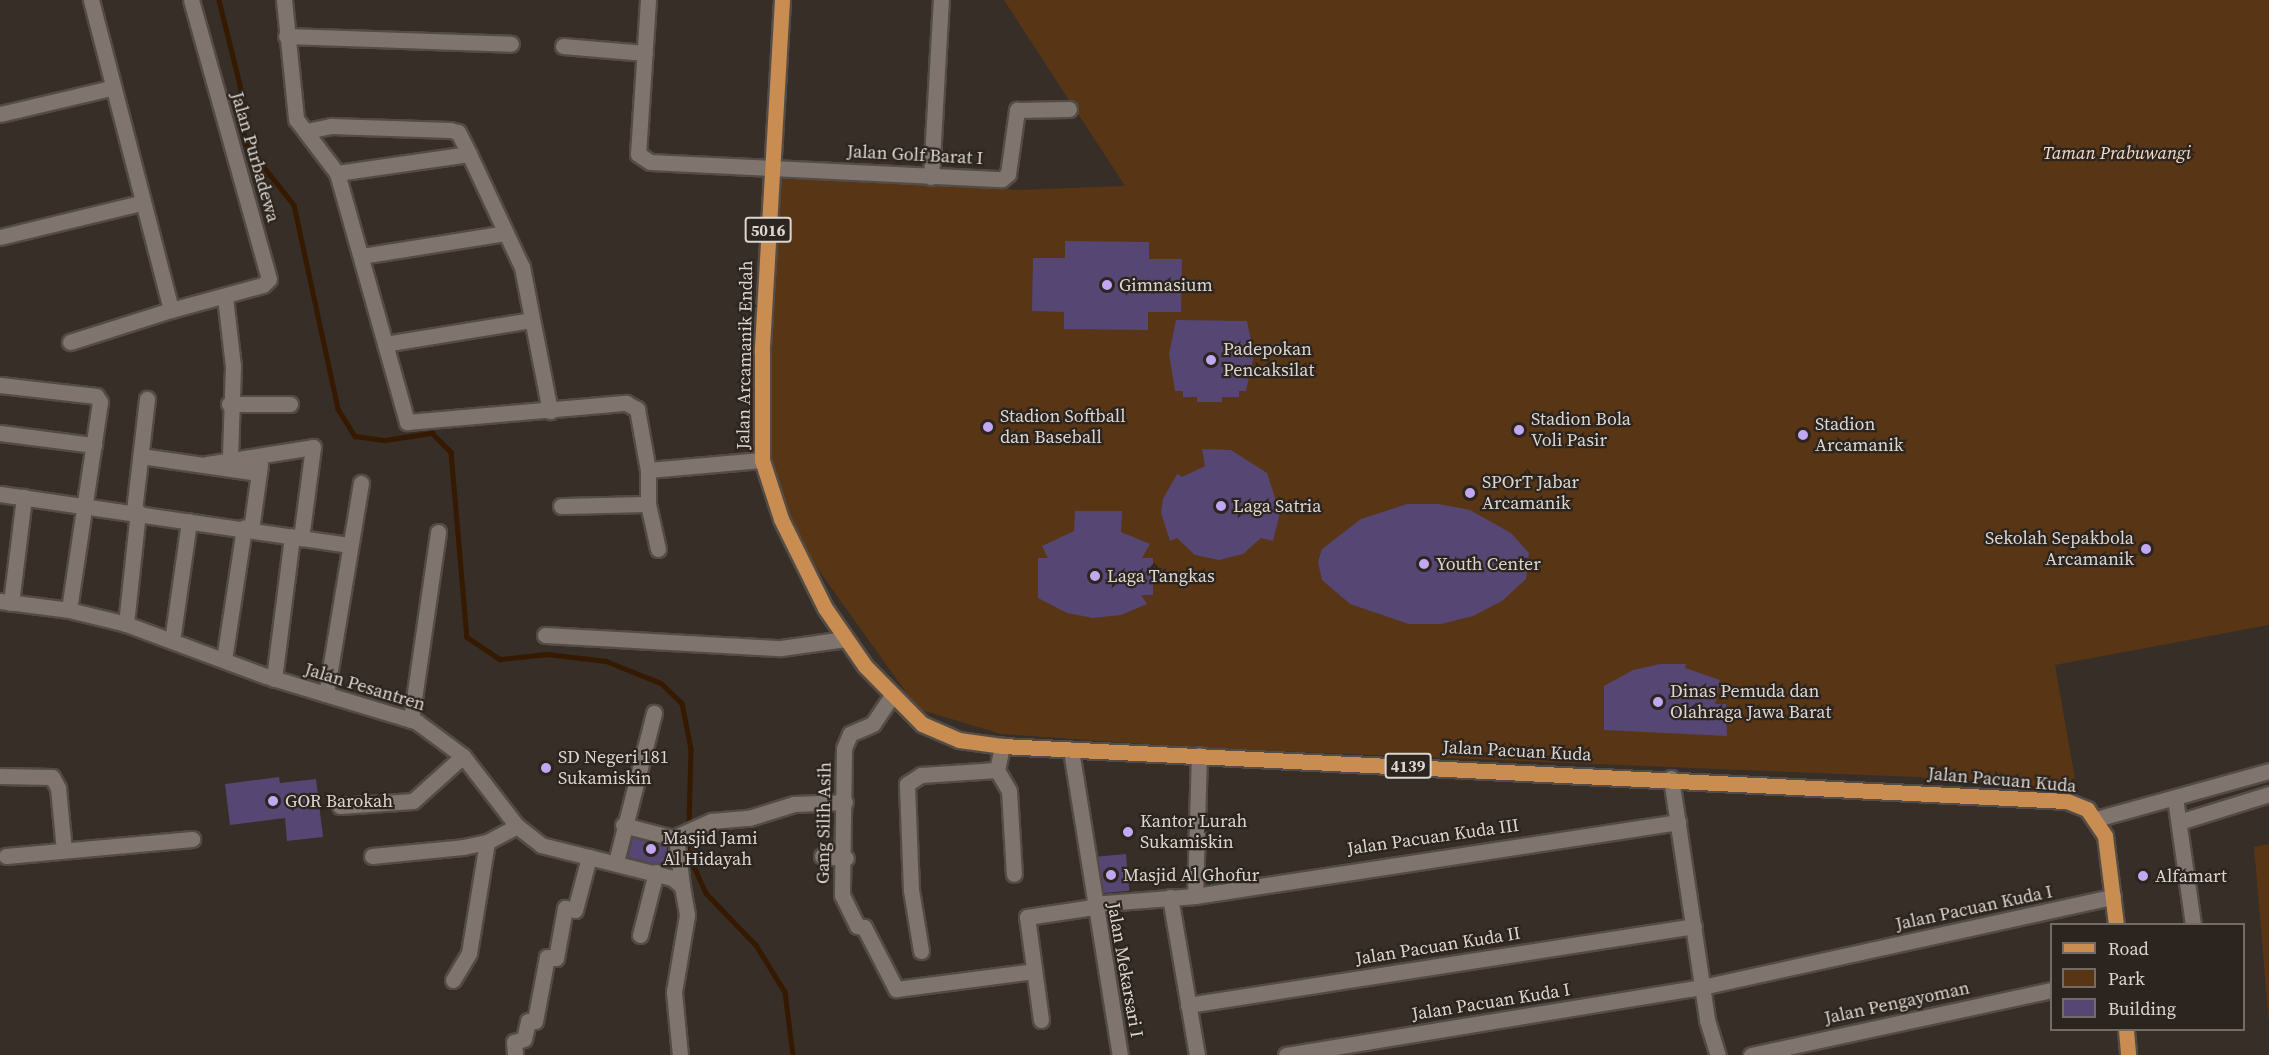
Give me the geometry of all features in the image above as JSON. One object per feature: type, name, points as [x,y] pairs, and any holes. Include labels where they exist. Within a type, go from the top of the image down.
[{"type":"main road","name":"Jalan Arcamanik Endah","points":[[762,460],[771,167],[782,0]]},
{"type":"main road","name":"Jalan Pacuan Kuda","points":[[762,460],[798,559],[845,639],[891,697],[922,724],[959,741],[1072,756],[1199,755],[1671,778],[2067,801],[2084,806],[2097,819]]},
{"type":"main road","points":[[2097,819],[2105,836],[2116,923]]},
{"type":"main road","points":[[2126,1031],[2128,1055]]},
{"type":"street","points":[[91,0],[111,88],[171,310]]},
{"type":"street","name":"Jalan Purbadewa","points":[[191,0],[267,269],[268,279],[263,285],[225,297]]},
{"type":"street","points":[[284,0],[293,108],[337,173],[407,422],[633,405],[648,470],[648,504],[658,549]]},
{"type":"street","name":"Jalan Golf Barat I","points":[[648,0],[638,154],[643,160],[1002,179],[1008,174],[1017,110],[1069,109]]},
{"type":"street","points":[[931,177],[941,0]]},
{"type":"street","points":[[286,36],[512,44]]},
{"type":"street","points":[[563,46],[645,53]]},
{"type":"street","points":[[0,114],[111,88]]},
{"type":"street","points":[[307,131],[332,126],[458,132],[522,267],[550,411]]},
{"type":"street","points":[[337,173],[469,154]]},
{"type":"street","points":[[0,237],[141,203]]},
{"type":"street","points":[[362,256],[505,233]]},
{"type":"street","points":[[70,342],[171,310],[225,297],[233,366],[229,404],[230,458]]},
{"type":"street","points":[[385,344],[531,320]]},
{"type":"street","points":[[0,385],[96,396],[100,402],[69,610]]},
{"type":"street","points":[[126,624],[147,399]]},
{"type":"street","points":[[229,404],[290,404]]},
{"type":"street","points":[[0,434],[94,446]]},
{"type":"street","points":[[207,464],[262,453],[315,448],[297,537],[274,679]]},
{"type":"street","points":[[224,660],[262,453]]},
{"type":"street","points":[[141,456],[259,473]]},
{"type":"street","points":[[648,470],[762,460]]},
{"type":"street","points":[[327,689],[348,546],[361,483]]},
{"type":"street","points":[[0,494],[84,504],[348,546]]},
{"type":"street","points":[[5,602],[24,497]]},
{"type":"street","points":[[561,506],[648,504]]},
{"type":"street","points":[[172,641],[189,521]]},
{"type":"street","points":[[411,720],[438,532]]},
{"type":"street","name":"Jalan Pesantren","points":[[5,602],[69,610],[126,624],[274,679],[327,689],[428,727],[463,756],[517,826],[541,845],[656,872],[682,886]]},
{"type":"street","points":[[545,635],[781,648],[845,639]]},
{"type":"street","name":"Gang Silih Asih","points":[[891,697],[873,724],[846,740],[844,802],[846,858],[843,900],[883,959],[896,989],[1034,971]]},
{"type":"street","points":[[616,862],[623,825],[654,713]]},
{"type":"street","points":[[1002,746],[997,770],[1009,791],[1014,874]]},
{"type":"street","points":[[1196,896],[1199,755]]},
{"type":"street","points":[[340,806],[413,801],[463,756]]},
{"type":"street","name":"Jalan Mekarsari I","points":[[1072,756],[1093,905],[1120,1055]]},
{"type":"street","points":[[921,951],[911,890],[907,784],[921,775],[997,770]]},
{"type":"street","points":[[2097,819],[2269,771]]},
{"type":"street","points":[[0,776],[52,777],[58,788],[64,850]]},
{"type":"street","points":[[1671,778],[1702,987],[1718,1055]]},
{"type":"street","points":[[2179,822],[2269,794]]},
{"type":"street","points":[[2175,798],[2193,923]]},
{"type":"street","points":[[623,825],[680,836],[711,821],[749,818],[794,804],[844,802]]},
{"type":"street","name":"Jalan Pacuan Kuda III","points":[[1034,971],[1027,917],[1093,905],[1196,896],[1678,822]]},
{"type":"street","points":[[372,855],[488,842],[517,826]]},
{"type":"street","points":[[680,836],[682,886],[687,915],[674,992],[680,1055]]},
{"type":"street","points":[[6,856],[192,839]]},
{"type":"street","points":[[453,980],[469,953],[488,842]]},
{"type":"street","points":[[822,856],[846,858]]},
{"type":"street","points":[[515,1055],[514,1042],[524,1039],[528,1021],[536,1021],[548,957],[556,958],[565,908],[575,910],[589,857]]},
{"type":"street","points":[[640,935],[656,872]]},
{"type":"street","points":[[1170,897],[1197,1055]]},
{"type":"street","name":"Jalan Pacuan Kuda I","points":[[1286,1055],[1702,987],[2113,897]]},
{"type":"street","name":"Jalan Pacuan Kuda II","points":[[1188,1005],[1694,926]]},
{"type":"street","points":[[1034,971],[1041,1020]]},
{"type":"street","name":"Jalan Pengayoman","points":[[1751,1055],[2050,990]]},
{"type":"green space","name":"SPOrT Jabar Arcamanik","points":[[1004,0],[2269,0],[2269,625],[2055,665],[2077,790],[1915,777],[1200,748],[1001,734],[918,709],[782,519],[766,460],[766,352],[779,172],[931,177],[1014,190],[1125,186]]},
{"type":"green space","points":[[2269,844],[2269,1023],[2254,847]]},
{"type":"building","name":"Gimnasium","points":[[1065,241],[1149,242],[1149,259],[1182,259],[1181,312],[1148,312],[1148,330],[1064,329],[1064,312],[1032,311],[1033,258],[1065,258]]},
{"type":"building","name":"Padepokan Pencaksilat","points":[[1176,320],[1247,321],[1254,355],[1246,391],[1239,391],[1239,397],[1222,397],[1222,402],[1197,402],[1197,397],[1183,397],[1183,391],[1175,391],[1169,354]]},
{"type":"building","name":"Laga Satria","points":[[1202,449],[1231,450],[1267,473],[1280,513],[1273,541],[1261,538],[1243,554],[1219,560],[1195,555],[1177,538],[1170,541],[1161,513],[1163,499],[1177,474],[1182,477],[1205,466]]},
{"type":"building","name":"Youth Center","points":[[1407,504],[1439,504],[1470,510],[1511,533],[1529,553],[1526,579],[1502,601],[1473,616],[1441,624],[1409,624],[1350,604],[1322,580],[1318,562],[1322,549],[1361,519]]},
{"type":"building","name":"Laga Tangkas","points":[[1075,511],[1122,511],[1121,532],[1150,544],[1142,558],[1153,558],[1153,595],[1141,595],[1147,604],[1121,615],[1093,618],[1067,613],[1038,598],[1038,558],[1048,558],[1042,546],[1074,531]]},
{"type":"building","name":"Dinas Pemuda dan Olahraga Jawa Barat","points":[[1660,664],[1686,664],[1685,668],[1720,680],[1715,704],[1726,704],[1727,736],[1604,730],[1604,686],[1633,670]]},
{"type":"building","name":"GOR Barokah","points":[[279,777],[280,783],[316,779],[323,837],[287,841],[285,818],[230,825],[225,784]]},
{"type":"building","name":"Masjid Jami Al Hidayah","points":[[633,838],[667,847],[667,867],[628,857]]},
{"type":"building","name":"Masjid Al Ghofur","points":[[1126,854],[1129,891],[1101,893],[1098,856]]},
{"type":"waterway","points":[[219,0],[240,85],[245,143],[294,205],[338,409],[355,436],[385,440],[432,433],[451,452],[467,637],[500,659],[547,654],[606,661],[661,683],[682,703],[691,749],[689,827]]},
{"type":"waterway","points":[[688,836],[688,853],[706,893],[756,945],[785,992],[793,1055]]},
{"type":"place","name":"Gimnasium","points":[[1107,285]]},
{"type":"place","name":"Padepokan Pencaksilat","points":[[1211,360]]},
{"type":"place","name":"Stadion Softball dan Baseball","points":[[988,427]]},
{"type":"place","name":"Stadion Bola Voli Pasir","points":[[1519,430]]},
{"type":"place","name":"Stadion Arcamanik","points":[[1803,435]]},
{"type":"place","name":"SPOrT Jabar Arcamanik","points":[[1470,493]]},
{"type":"place","name":"Laga Satria","points":[[1221,506]]},
{"type":"place","name":"Sekolah Sepakbola Arcamanik","points":[[2146,549]]},
{"type":"place","name":"Youth Center","points":[[1424,564]]},
{"type":"place","name":"Laga Tangkas","points":[[1095,576]]},
{"type":"place","name":"Dinas Pemuda dan Olahraga Jawa Barat","points":[[1658,702]]},
{"type":"place","name":"SD Negeri 181 Sukamiskin","points":[[546,768]]},
{"type":"place","name":"GOR Barokah","points":[[273,801]]},
{"type":"place","name":"Kantor Lurah Sukamiskin","points":[[1128,832]]},
{"type":"place","name":"Masjid Jami Al Hidayah","points":[[651,849]]},
{"type":"place","name":"Masjid Al Ghofur","points":[[1111,875]]},
{"type":"place","name":"Alfamart","points":[[2143,876]]},
{"type":"park label","name":"Taman Prabuwangi","points":[[2117,153]]}]
